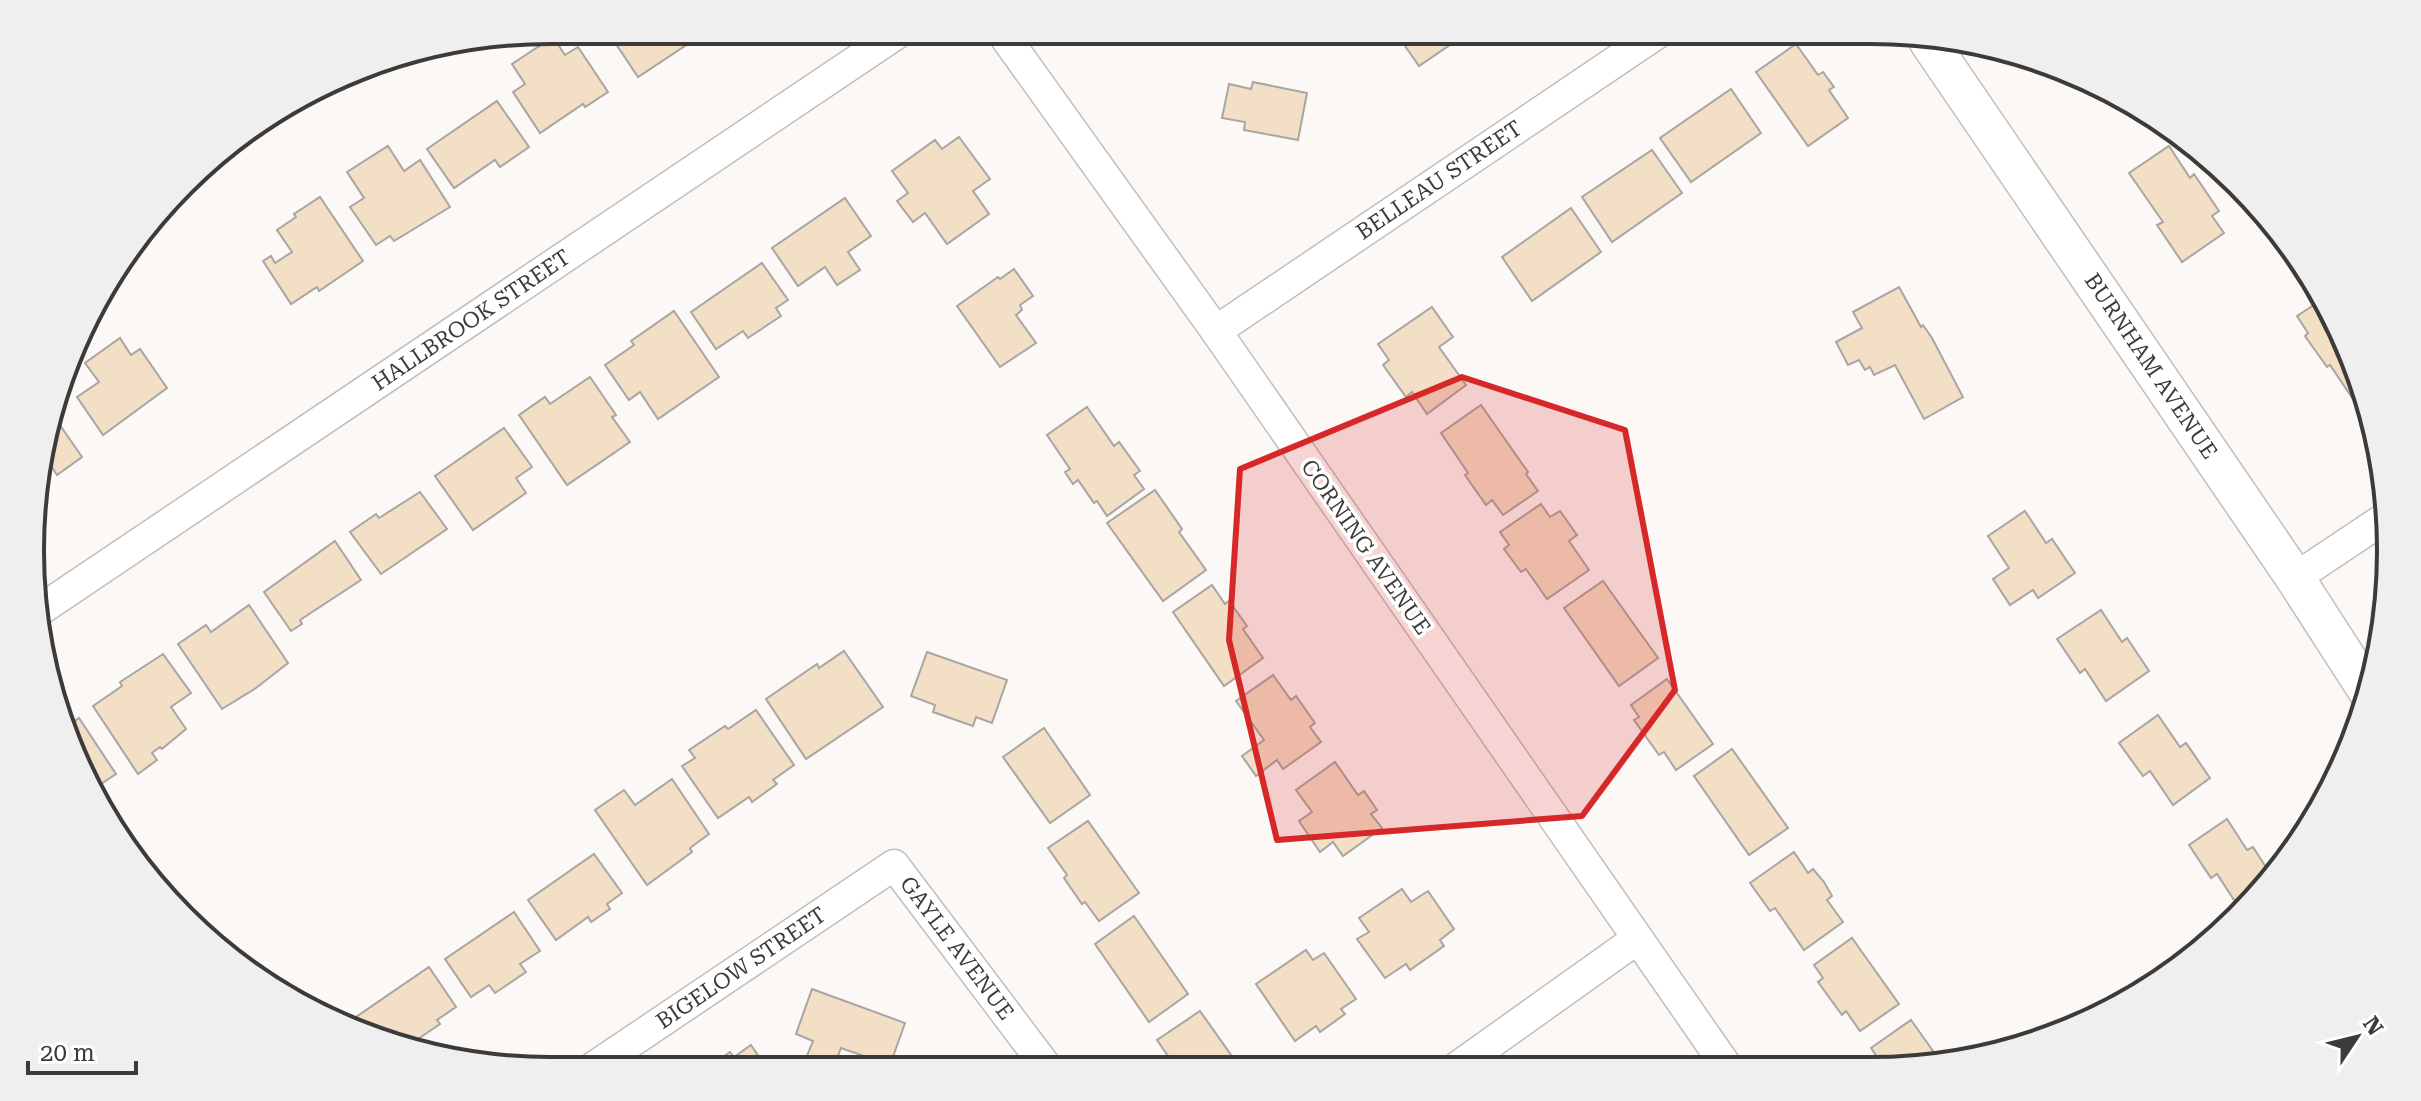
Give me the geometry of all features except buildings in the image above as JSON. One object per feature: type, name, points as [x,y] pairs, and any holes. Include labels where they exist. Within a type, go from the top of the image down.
[{"type":"street","name":"HALLBROOK STREET","points":[[47,605],[881,44]]},
{"type":"street","name":"CORNING AVENUE","points":[[1010,44],[1216,331],[1720,1057]]},
{"type":"street","name":"BELLEAU STREET","points":[[1216,331],[1641,44]]},
{"type":"street","name":"BURNHAM AVENUE","points":[[1933,48],[2295,578],[2360,680]]},
{"type":"street","points":[[2295,578],[2376,524]]},
{"type":"street","name":"GAYLE AVENUE","points":[[894,865],[1039,1057]]},
{"type":"street","name":"BIGELOW STREET","points":[[609,1057],[894,865]]},
{"type":"street","points":[[1471,1057],[1637,939]]},
{"type":"highlighted area","points":[[1462,377],[1625,430],[1675,690],[1582,816],[1277,840],[1229,640],[1240,469]]}]
